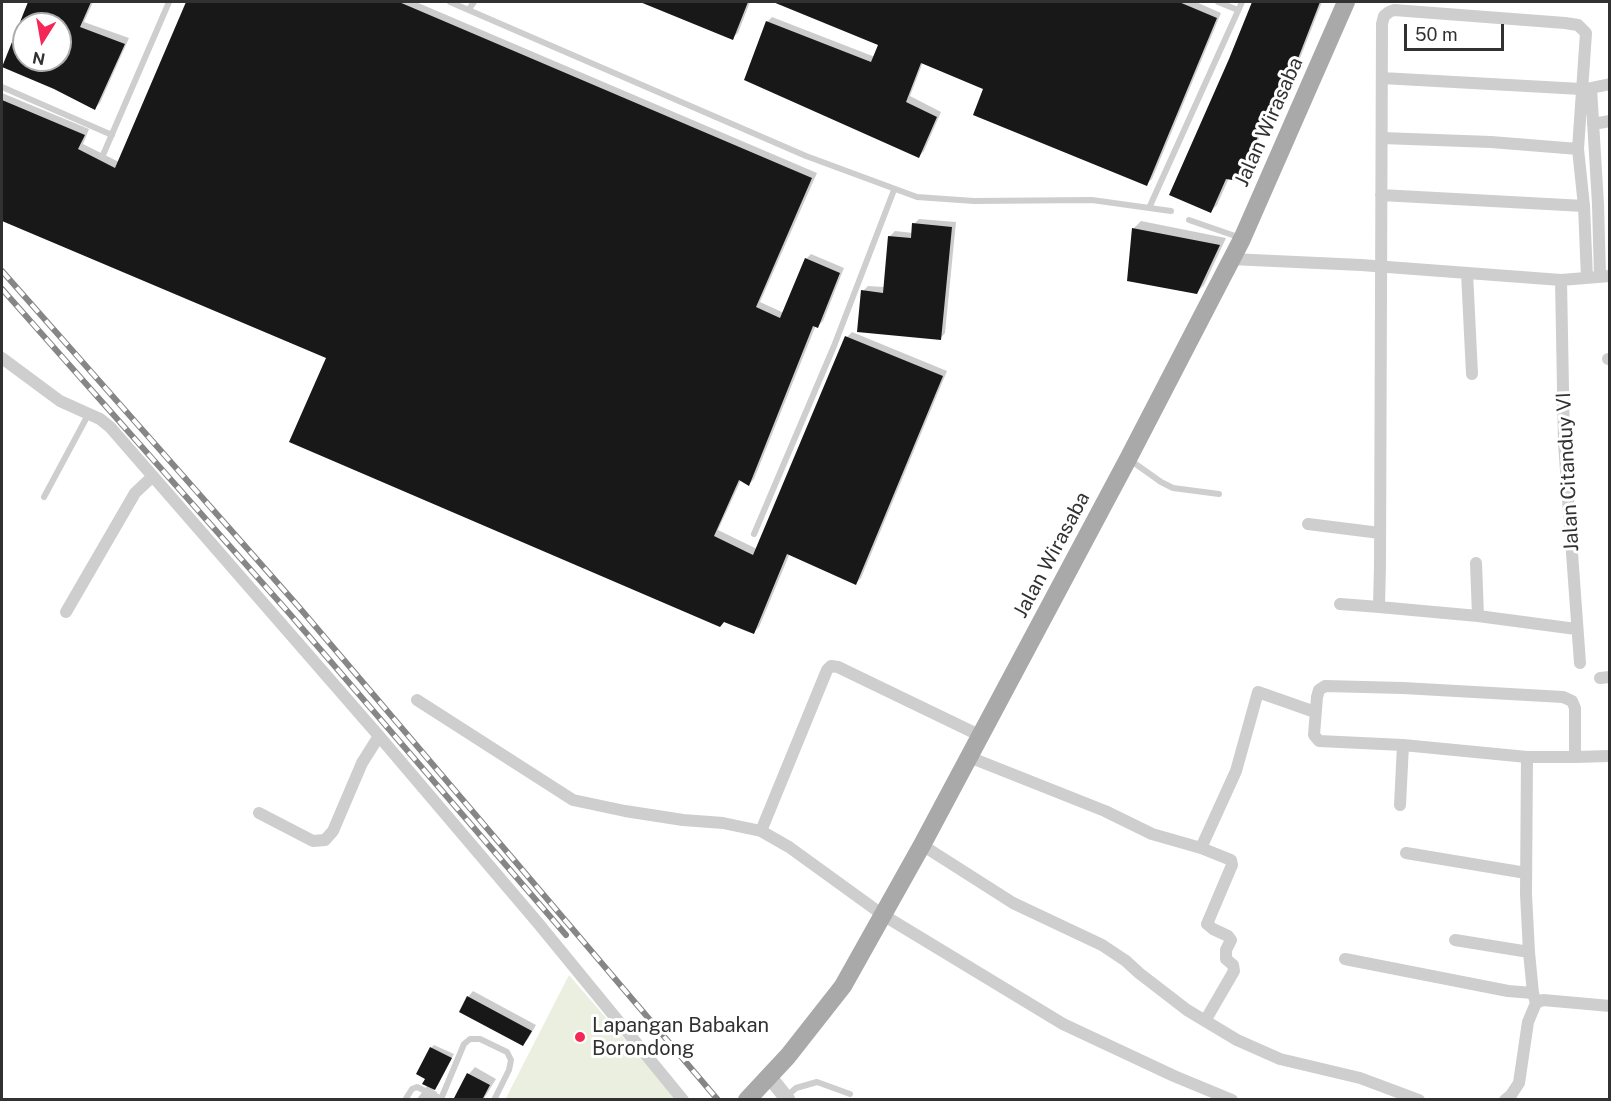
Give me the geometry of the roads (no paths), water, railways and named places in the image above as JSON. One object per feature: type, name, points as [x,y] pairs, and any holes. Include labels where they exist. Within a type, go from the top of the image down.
[{"type":"main road","name":"Jalan Wirasaba","points":[[747,1100],[788,1056],[843,986],[922,845],[1128,459],[1242,239],[1346,2]]},
{"type":"street","points":[[1378,607],[1382,24],[1384,16],[1394,10],[1578,25],[1586,33],[1586,88],[1578,149],[1584,206],[1599,277]]},
{"type":"street","points":[[1382,78],[1586,88],[1610,84]]},
{"type":"street","points":[[1586,88],[1604,203],[1599,277]]},
{"type":"street","points":[[1593,124],[1610,121]]},
{"type":"street","points":[[1382,138],[1491,142],[1578,149]]},
{"type":"street","points":[[1381,195],[1584,206]]},
{"type":"street","points":[[1231,259],[1562,280],[1599,277]]},
{"type":"street","points":[[1467,273],[1472,374]]},
{"type":"street","name":"Jalan Citanduy VI","points":[[1562,280],[1564,443],[1580,663]]},
{"type":"street","points":[[2,358],[60,402],[100,419],[110,427],[379,736],[538,923],[683,1100]]},
{"type":"street","points":[[66,612],[135,493],[153,476]]},
{"type":"street","points":[[1308,524],[1380,532]]},
{"type":"street","points":[[1476,563],[1478,616]]},
{"type":"street","points":[[1340,604],[1478,616],[1576,629]]},
{"type":"street","points":[[761,831],[827,670],[831,666],[838,667],[981,736]]},
{"type":"street","points":[[1575,758],[1575,708],[1572,701],[1563,698],[1403,688],[1325,686],[1319,690],[1314,735],[1319,741],[1403,745],[1527,757],[1575,758],[1610,756]]},
{"type":"street","points":[[1202,848],[1236,771],[1258,692],[1315,712]]},
{"type":"street","points":[[417,700],[573,800],[625,811],[683,820],[723,823],[761,831],[789,847],[883,915],[1063,1024],[1174,1077],[1232,1100]]},
{"type":"street","points":[[259,813],[313,841],[325,840],[333,831],[359,771],[379,736]]},
{"type":"street","points":[[1400,805],[1403,745]]},
{"type":"street","points":[[969,757],[1105,811],[1152,834],[1202,848],[1225,857],[1232,863],[1207,924],[1231,940],[1226,950],[1226,959],[1233,965],[1234,971],[1204,1021]]},
{"type":"street","points":[[1505,1100],[1519,1083],[1528,1022],[1535,998],[1529,952],[1526,873],[1527,757]]},
{"type":"street","points":[[922,845],[1012,903],[1102,945],[1204,1021],[1237,1040],[1280,1059],[1360,1078],[1419,1100]]},
{"type":"street","points":[[1406,853],[1526,873]]},
{"type":"street","points":[[1455,940],[1529,952]]},
{"type":"street","points":[[1345,959],[1543,1000],[1610,1006]]},
{"type":"street","points":[[769,1077],[787,1098]]},
{"type":"lane","points":[[103,155],[169,2]]},
{"type":"lane","points":[[450,2],[806,156],[917,197],[945,200],[1092,200],[1171,211]]},
{"type":"lane","points":[[469,9],[474,2]]},
{"type":"lane","points":[[1218,2],[1238,10]]},
{"type":"lane","points":[[1149,208],[1242,2]]},
{"type":"lane","points":[[2,87],[112,135]]},
{"type":"lane","points":[[754,534],[834,346],[894,190]]},
{"type":"lane","points":[[1189,220],[1242,239]]},
{"type":"lane","points":[[44,497],[88,415]]},
{"type":"lane","points":[[1128,459],[1173,488],[1220,494]]},
{"type":"lane","points":[[405,1100],[412,1089],[417,1088],[442,1099],[464,1044],[470,1039],[480,1039],[507,1052],[511,1060],[509,1070],[494,1100]]},
{"type":"lane","points":[[787,1098],[796,1088],[817,1082],[850,1094]]},
{"type":"railway","points":[[2,271],[298,606],[718,1100]]},
{"type":"railway","points":[[2,289],[289,613],[566,935]]},
{"type":"place","name":"Lapangan Babakan Borondong","points":[[580,1037]]}]
